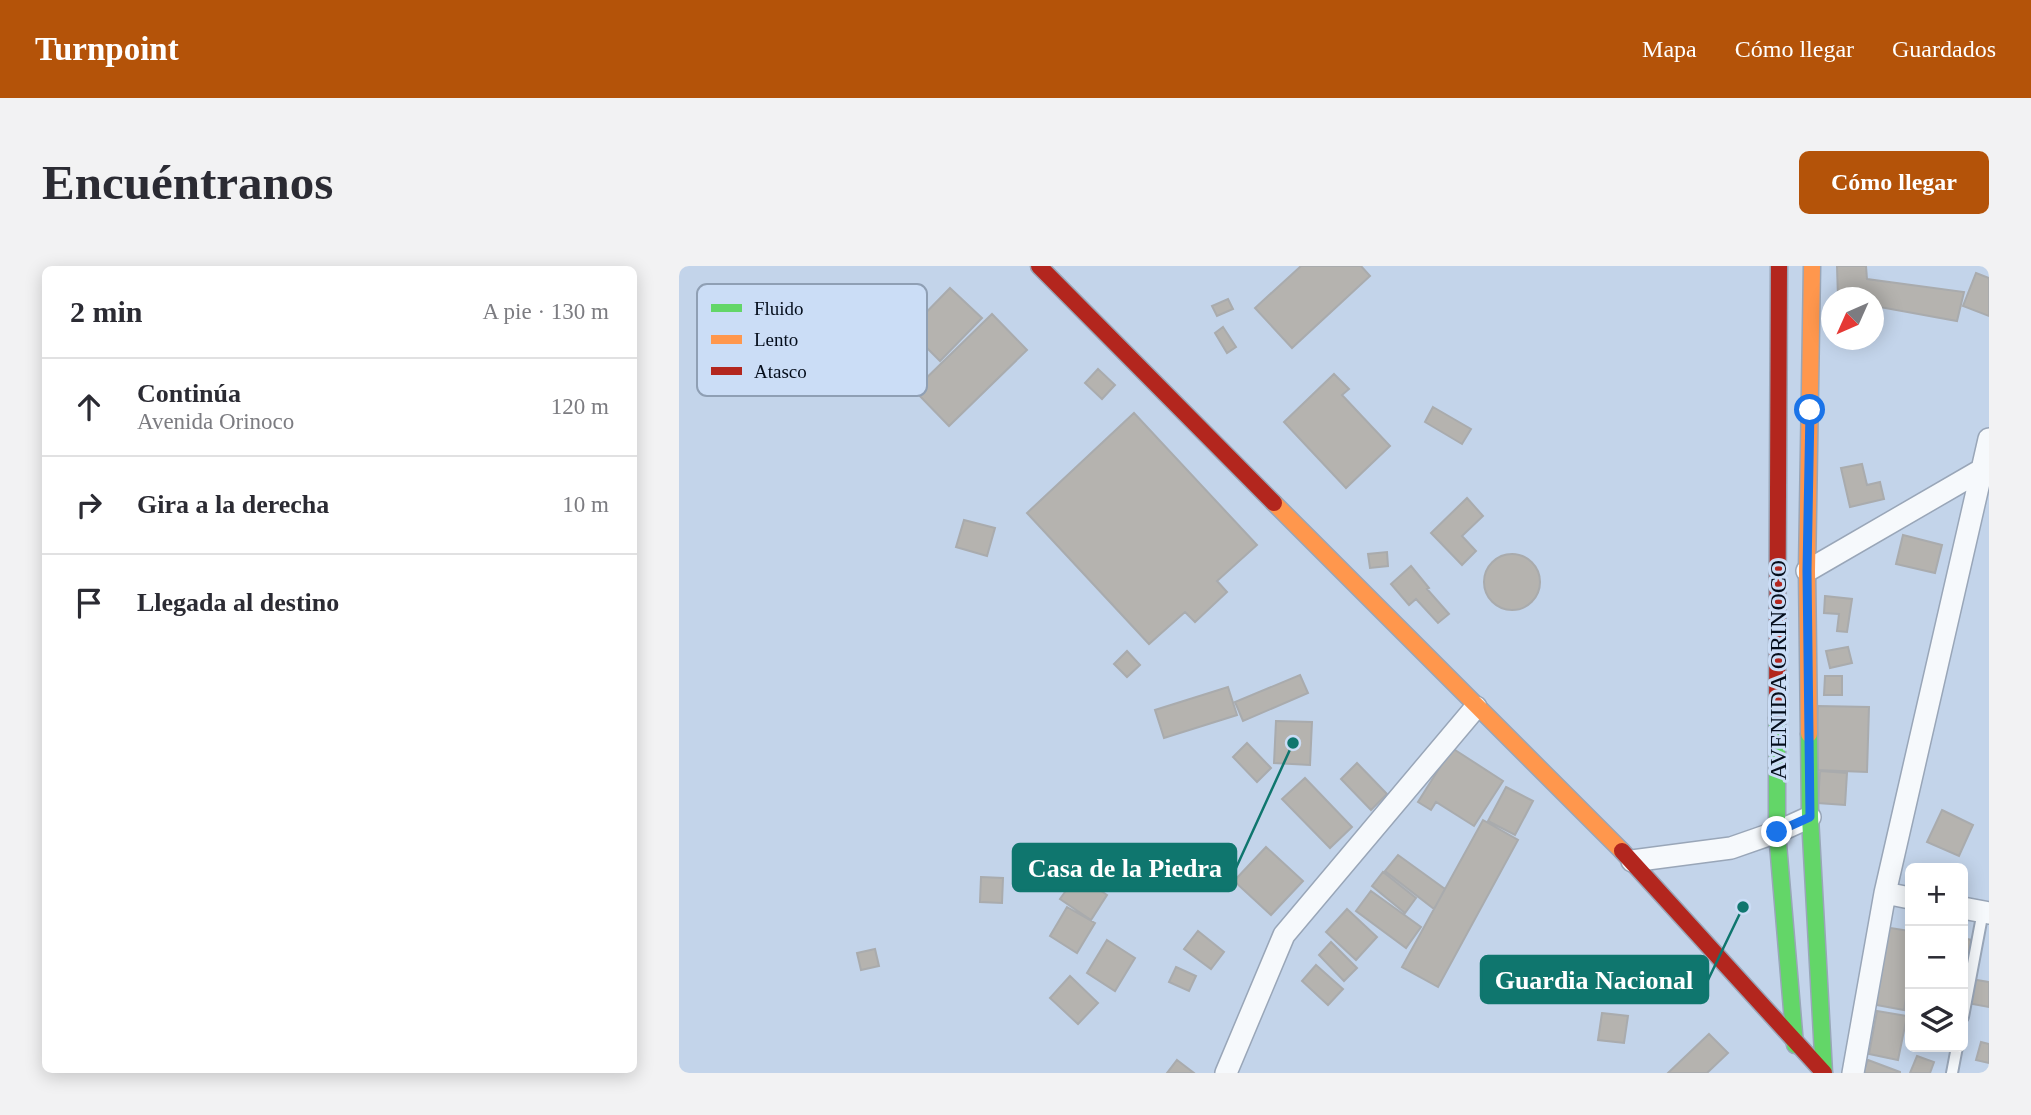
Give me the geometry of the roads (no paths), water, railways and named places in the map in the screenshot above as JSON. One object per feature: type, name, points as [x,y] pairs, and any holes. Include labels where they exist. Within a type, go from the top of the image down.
[{"type":"street","points":[[1039,266],[1632,861],[1824,1073]]},
{"type":"street","name":"AVENIDA ORINOCO","points":[[1779,266],[1777,832],[1794,1039],[1800,1073]]},
{"type":"street","name":"AVENIDA ORINOCO","points":[[1812,266],[1807,571],[1810,817],[1824,1073]]},
{"type":"street","points":[[1853,1073],[1885,893],[1986,470],[1989,439]]},
{"type":"street","points":[[1807,571],[1986,470]]},
{"type":"street","points":[[1226,1073],[1283,935],[1476,707]]},
{"type":"street","points":[[1632,861],[1731,848],[1810,817]]},
{"type":"street","points":[[1885,893],[1905,897]]},
{"type":"lane","points":[[1967,989],[1978,911]]},
{"type":"lane","points":[[1952,1073],[1956,1052]]},
{"type":"place","name":"Casa de la Piedra","points":[[1293,743]]},
{"type":"place","name":"Guardia Nacional","points":[[1743,907]]}]
